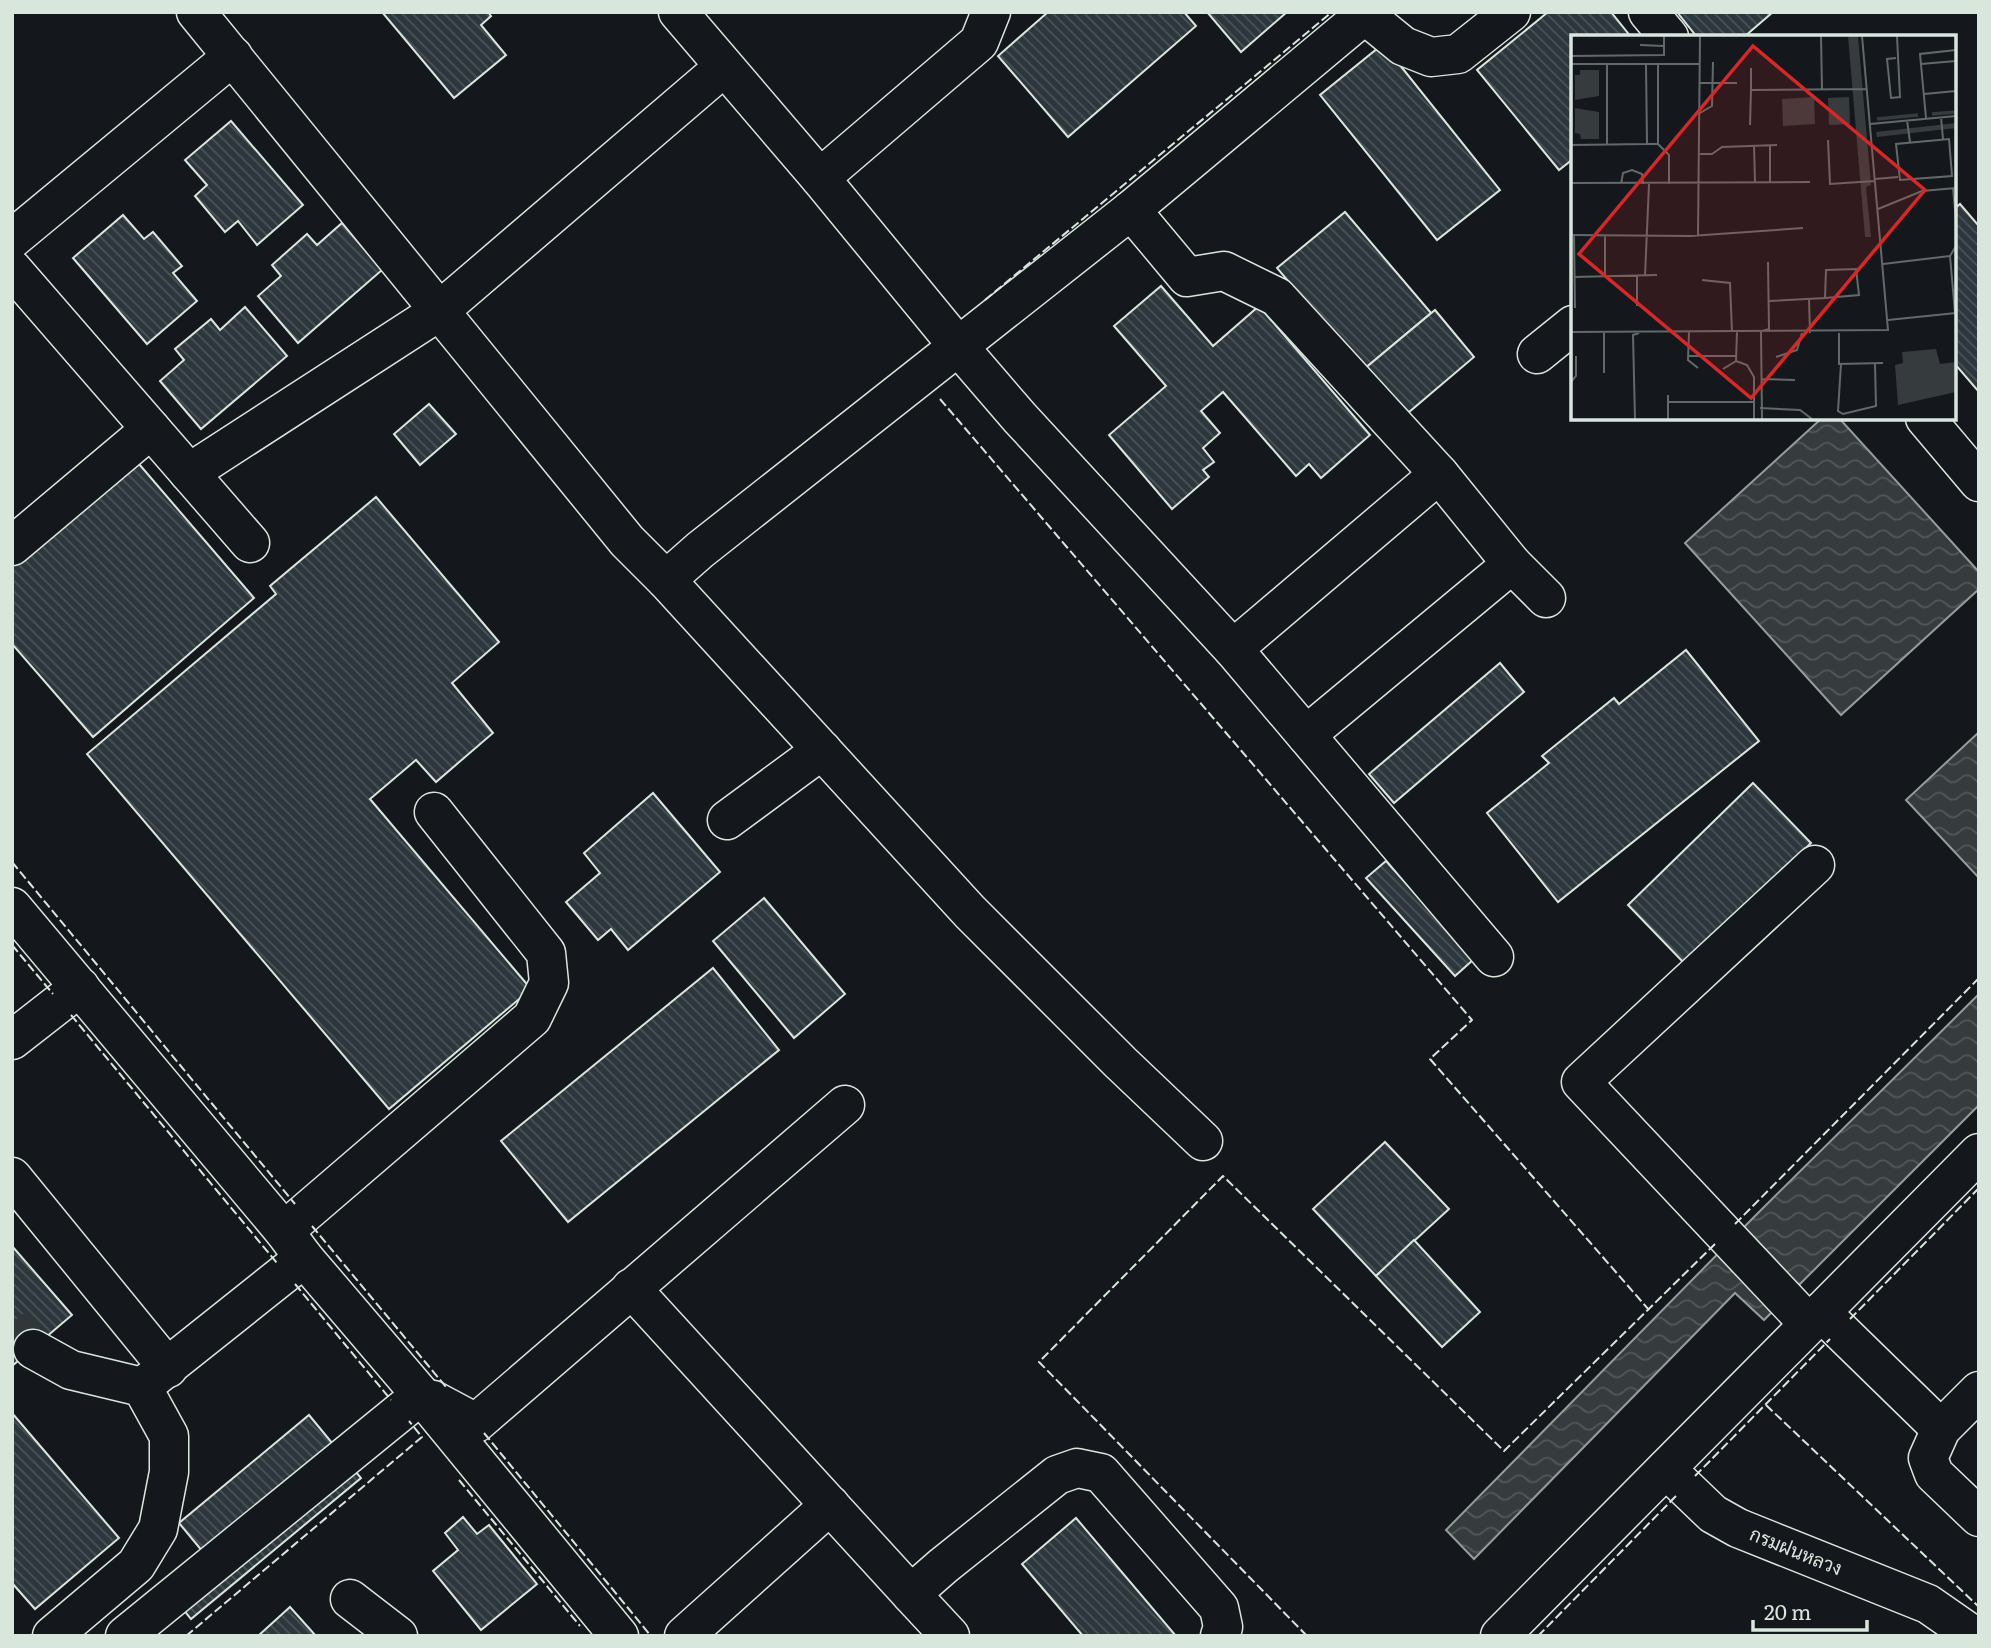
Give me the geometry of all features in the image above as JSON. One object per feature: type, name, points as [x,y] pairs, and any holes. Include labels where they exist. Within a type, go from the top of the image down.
[{"type":"lane","points":[[196,12],[627,541],[666,580],[970,912],[1121,1063],[1203,1140]]},
{"type":"lane","points":[[820,178],[979,42],[991,12]]},
{"type":"lane","points":[[666,580],[700,550],[1131,210],[1367,13],[1403,46],[1431,57],[1458,54],[1511,12]]},
{"type":"lane","points":[[1648,12],[1667,35]]},
{"type":"lane","points":[[698,20],[724,67],[820,178],[958,346],[1020,418],[1233,649],[1494,957]]},
{"type":"lane","points":[[12,239],[233,56]]},
{"type":"lane","points":[[189,473],[438,312],[724,67]]},
{"type":"lane","points":[[1131,210],[1187,277],[1224,271],[1277,297],[1439,474],[1512,564],[1546,598]]},
{"type":"lane","points":[[12,269],[250,543]]},
{"type":"lane","points":[[1537,354],[1571,327]]},
{"type":"lane","points":[[1927,420],[1979,482]]},
{"type":"lane","points":[[12,546],[151,429]]},
{"type":"lane","points":[[1233,649],[1439,474]]},
{"type":"lane","points":[[1306,734],[1512,564]]},
{"type":"lane","points":[[727,820],[822,750]]},
{"type":"lane","points":[[33,1349],[71,1370],[155,1377],[533,1018],[549,983],[546,953],[434,812]]},
{"type":"lane","points":[[1815,865],[1581,1082],[1729,1240],[1806,1312],[1941,1429]]},
{"type":"lane","points":[[12,907],[421,1395],[606,1632]]},
{"type":"lane","points":[[12,1040],[80,987]]},
{"type":"lane","points":[[421,1395],[476,1423],[845,1105]]},
{"type":"lane","points":[[1500,1636],[1666,1469],[1806,1312],[1979,1153]]},
{"type":"lane","points":[[12,1177],[155,1377],[169,1436],[169,1472],[158,1529],[136,1565],[52,1636]]},
{"type":"lane","points":[[631,1288],[950,1636]]},
{"type":"lane","points":[[1979,1391],[1941,1429],[1928,1458],[1934,1474],[1979,1517]]},
{"type":"lane","points":[[150,1628],[421,1395]]},
{"type":"lane","points":[[911,1594],[1057,1475],[1077,1468],[1101,1473],[1219,1608],[1223,1627],[1220,1636]]},
{"type":"lane","name":"กรมฝนหลวง","points":[[1666,1469],[1713,1514],[1738,1528],[1928,1604],[1974,1636]]},
{"type":"lane","points":[[684,1636],[830,1505]]},
{"type":"lane","points":[[350,1599],[398,1636]]},
{"type":"water","points":[[1820,420],[1841,420],[1979,572],[1979,589],[1841,715],[1685,543]]},
{"type":"water","points":[[1979,732],[1979,878],[1906,800]]},
{"type":"water","points":[[1979,994],[1979,1105],[1764,1320],[1735,1293],[1474,1559],[1446,1530],[1756,1215]]},
{"type":"building","points":[[382,12],[488,12],[491,16],[481,25],[506,55],[454,98]]},
{"type":"building","points":[[1048,12],[1184,12],[1196,26],[1068,137],[998,56]]},
{"type":"building","points":[[1207,12],[1287,12],[1241,52]]},
{"type":"building","points":[[1548,12],[1611,12],[1629,35],[1571,35],[1571,161],[1559,170],[1477,70]]},
{"type":"building","points":[[1677,12],[1773,12],[1746,35],[1695,35]]},
{"type":"building","points":[[1383,44],[1500,190],[1437,240],[1320,95]]},
{"type":"building","points":[[231,121],[303,205],[257,245],[238,221],[225,232],[195,196],[207,185],[185,160]]},
{"type":"building","points":[[1960,204],[1979,226],[1979,392],[1956,365],[1956,207]]},
{"type":"building","points":[[1345,212],[1431,313],[1363,370],[1277,268]]},
{"type":"building","points":[[123,215],[144,239],[153,232],[182,266],[173,273],[197,301],[147,344],[73,258]]},
{"type":"building","points":[[342,223],[382,270],[298,343],[258,296],[281,276],[272,265],[307,234],[317,245]]},
{"type":"building","points":[[1161,286],[1213,346],[1259,306],[1370,435],[1321,478],[1309,464],[1296,476],[1223,392],[1201,411],[1220,433],[1203,448],[1214,462],[1203,470],[1209,477],[1172,509],[1109,435],[1166,386],[1114,326]]},
{"type":"building","points":[[245,307],[287,356],[201,429],[160,381],[184,360],[175,349],[211,319],[220,330]]},
{"type":"building","points":[[1435,310],[1474,357],[1402,418],[1363,370]]},
{"type":"building","points":[[429,404],[456,434],[420,465],[394,434]]},
{"type":"building","points":[[133,457],[254,598],[93,737],[12,644],[12,561]]},
{"type":"building","points":[[376,497],[499,642],[452,683],[493,733],[436,782],[416,760],[370,799],[531,989],[389,1109],[87,754],[276,594],[270,586]]},
{"type":"building","points":[[1686,650],[1759,741],[1558,902],[1487,813],[1549,763],[1542,756],[1614,698],[1619,704]]},
{"type":"building","points":[[1500,663],[1524,692],[1394,803],[1369,774]]},
{"type":"building","points":[[1753,783],[1811,843],[1686,965],[1628,905]]},
{"type":"building","points":[[653,793],[720,872],[628,950],[611,929],[598,940],[566,902],[600,873],[584,853]]},
{"type":"building","points":[[1386,861],[1418,897],[1428,889],[1483,951],[1455,976],[1366,878]]},
{"type":"building","points":[[764,898],[845,994],[794,1038],[713,941]]},
{"type":"building","points":[[713,968],[779,1050],[568,1222],[501,1141]]},
{"type":"building","points":[[1385,1142],[1449,1209],[1376,1276],[1313,1209]]},
{"type":"building","points":[[1414,1240],[1480,1312],[1442,1347],[1376,1276]]},
{"type":"building","points":[[12,1246],[72,1315],[12,1366]]},
{"type":"building","points":[[12,1413],[119,1538],[35,1609],[12,1583]]},
{"type":"building","points":[[309,1415],[361,1478],[191,1619],[164,1585],[203,1552],[179,1523]]},
{"type":"building","points":[[463,1517],[477,1534],[489,1525],[537,1584],[481,1630],[433,1571],[458,1550],[445,1533]]},
{"type":"building","points":[[1076,1518],[1176,1636],[1083,1636],[1022,1564]]},
{"type":"building","points":[[290,1607],[316,1636],[258,1636]]},
{"type":"tunnel","points":[[12,1323],[33,1349]]},
{"type":"fence","points":[[985,300],[1332,12]]},
{"type":"fence","points":[[940,399],[1472,1020],[1430,1059],[1649,1310]]},
{"type":"fence","points":[[12,862],[295,1204]]},
{"type":"fence","points":[[12,945],[53,994]]},
{"type":"fence","points":[[1735,1224],[1979,978]]},
{"type":"fence","points":[[71,1015],[277,1263]]},
{"type":"fence","points":[[1307,1636],[1039,1362],[1223,1176],[1504,1451],[1715,1244]]},
{"type":"fence","points":[[1850,1319],[1979,1188]]},
{"type":"fence","points":[[312,1226],[446,1387]]},
{"type":"fence","points":[[295,1284],[391,1400]]},
{"type":"fence","points":[[1695,1476],[1830,1339]]},
{"type":"fence","points":[[1766,1405],[1979,1607]]},
{"type":"fence","points":[[186,1636],[422,1437],[409,1421]]},
{"type":"fence","points":[[484,1433],[651,1636]]},
{"type":"fence","points":[[459,1480],[580,1626]]},
{"type":"fence","points":[[1538,1636],[1676,1496]]}]
